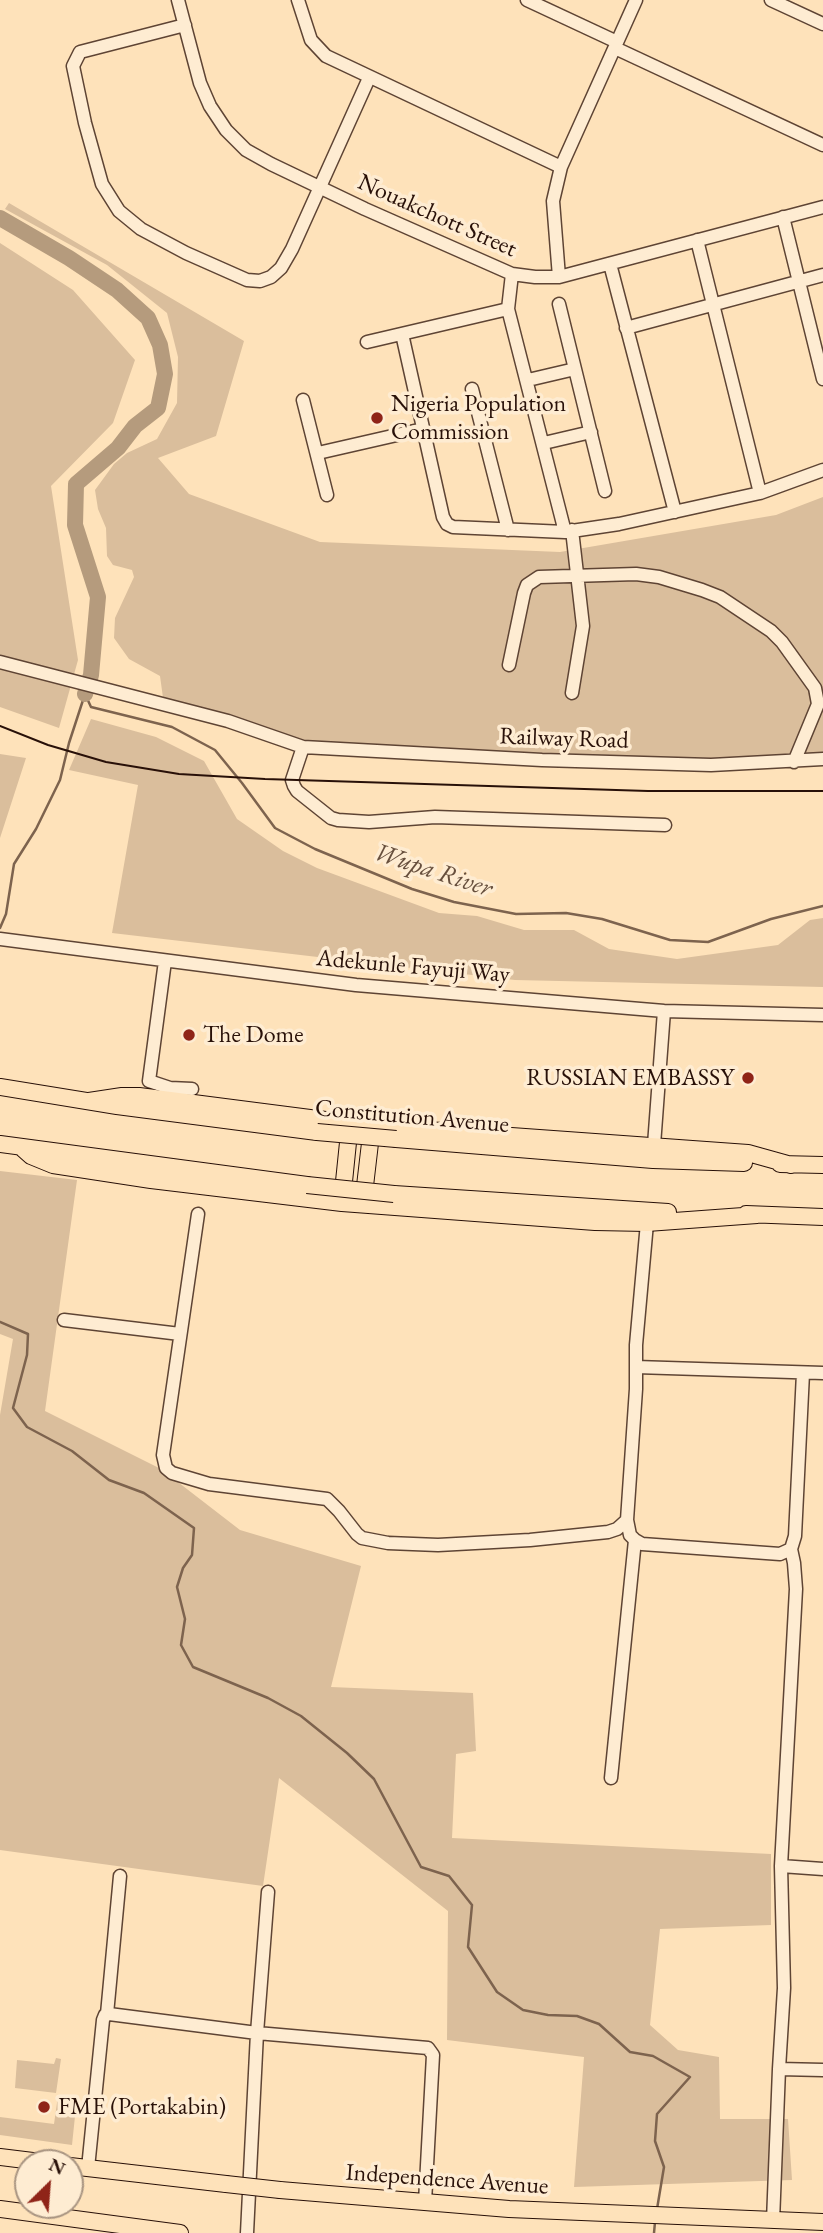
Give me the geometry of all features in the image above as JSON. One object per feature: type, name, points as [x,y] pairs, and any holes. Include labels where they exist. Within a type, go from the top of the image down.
[{"type":"main road","name":"Constitution Avenue","points":[[6,1088],[317,1132],[653,1160],[823,1165]]},
{"type":"main road","points":[[89,1101],[139,1096],[372,1126],[748,1153],[791,1165]]},
{"type":"main road","points":[[342,1203],[350,1123]]},
{"type":"main road","points":[[362,1205],[372,1126]]},
{"type":"main road","points":[[8,1146],[53,1165],[151,1180],[362,1205],[595,1222],[647,1223],[757,1215]]},
{"type":"main road","points":[[8,1146],[394,1194],[649,1212],[823,1217]]},
{"type":"main road","name":"Independence Avenue","points":[[84,2168],[280,2190],[425,2202],[823,2222]]},
{"type":"main road","points":[[0,2209],[180,2233]]},
{"type":"street","name":"Nouakchott Street","points":[[178,0],[200,83],[210,106],[226,130],[246,150],[320,187],[512,274],[559,276],[823,207]]},
{"type":"street","points":[[298,0],[307,29],[317,48],[326,56],[561,167]]},
{"type":"street","points":[[527,0],[822,143]]},
{"type":"street","points":[[559,276],[553,201],[561,167],[636,0]]},
{"type":"street","points":[[771,0],[823,24]]},
{"type":"street","points":[[185,25],[80,52],[73,66],[77,86],[102,184],[119,211],[141,229],[186,253],[247,280],[260,281],[271,277],[281,268],[369,78]]},
{"type":"street","points":[[783,217],[823,379]]},
{"type":"street","points":[[697,240],[760,493]]},
{"type":"street","points":[[610,264],[675,512]]},
{"type":"street","points":[[512,274],[508,309],[569,531],[578,574],[583,626],[572,693]]},
{"type":"street","points":[[626,328],[823,275]]},
{"type":"street","points":[[559,304],[605,491]]},
{"type":"street","points":[[367,342],[508,309]]},
{"type":"street","points":[[402,334],[443,517],[447,524],[453,527],[569,531],[619,524],[760,493],[823,470]]},
{"type":"street","points":[[528,380],[575,369]]},
{"type":"street","points":[[472,389],[508,530]]},
{"type":"street","points":[[303,400],[327,495]]},
{"type":"street","points":[[318,453],[422,429]]},
{"type":"street","points":[[544,443],[591,432]]},
{"type":"street","points":[[509,665],[527,585],[539,577],[636,574],[681,583],[720,597],[771,631],[815,688],[818,704],[794,762]]},
{"type":"street","name":"Railway Road","points":[[0,662],[228,721],[303,747],[542,760],[711,765],[823,760]]},
{"type":"street","points":[[303,747],[292,779],[294,786],[331,818],[338,820],[369,822],[435,817],[665,825]]},
{"type":"street","name":"Adekunle Fayuji Way","points":[[0,939],[356,985],[664,1011],[823,1015]]},
{"type":"street","points":[[165,961],[149,1082],[192,1090]]},
{"type":"street","points":[[654,1145],[664,1011]]},
{"type":"street","points":[[198,1214],[163,1455],[166,1468],[172,1474],[209,1484],[327,1499],[356,1534],[362,1538],[388,1543],[438,1545],[530,1540],[608,1532],[617,1529],[627,1520]]},
{"type":"street","points":[[647,1223],[627,1520],[630,1535],[642,1544],[780,1554],[790,1549]]},
{"type":"street","points":[[64,1320],[180,1334]]},
{"type":"street","points":[[636,1367],[823,1373]]},
{"type":"street","points":[[773,2221],[784,1988],[781,1866],[796,1589],[790,1549],[795,1536],[803,1373]]},
{"type":"street","points":[[611,1778],[635,1540]]},
{"type":"street","points":[[781,1866],[823,1869]]},
{"type":"street","points":[[88,2168],[103,2020],[107,2014],[120,1876]]},
{"type":"street","points":[[247,2233],[257,2033],[268,1892]]},
{"type":"street","points":[[107,2014],[257,2033],[428,2048],[433,2054],[425,2202]]},
{"type":"street","points":[[779,2069],[823,2070]]},
{"type":"shaded area","points":[[9,203],[244,341],[216,436],[158,458],[189,494],[320,542],[560,552],[776,515],[823,497],[823,759],[794,762],[303,747],[164,705],[160,676],[129,659],[114,638],[115,618],[134,577],[132,570],[113,565],[107,556],[106,528],[98,509],[95,490],[114,464],[127,453],[157,439],[177,403],[178,357],[167,313],[107,265],[5,209]]},
{"type":"shaded area","points":[[0,243],[73,290],[135,360],[113,423],[51,486],[78,660],[59,728],[0,707]]},
{"type":"shaded area","points":[[91,719],[156,737],[204,761],[237,819],[283,851],[317,868],[439,913],[477,916],[524,930],[574,930],[609,949],[677,959],[778,945],[810,920],[823,918],[823,987],[515,980],[112,933],[138,785],[69,770]]},
{"type":"shaded area","points":[[0,754],[26,758],[0,838]]},
{"type":"shaded area","points":[[0,1171],[77,1180],[45,1411],[161,1469],[240,1530],[361,1566],[331,1687],[473,1693],[476,1751],[456,1754],[452,1838],[771,1854],[771,1925],[660,1929],[650,2025],[678,2050],[719,2057],[720,2119],[788,2119],[792,2180],[574,2187],[584,2057],[447,2040],[448,1911],[279,1778],[263,1886],[0,1850],[0,1415],[13,1339],[0,1334]]},
{"type":"shaded area","points":[[56,2058],[61,2059],[56,2093],[15,2088],[17,2060],[54,2064]]},
{"type":"shaded area","points":[[58,2096],[77,2097],[72,2145],[0,2135],[0,2117],[54,2124]]},
{"type":"waterway","points":[[0,218],[117,290],[148,318],[160,345],[165,374],[158,408],[135,426],[118,448],[76,484],[75,525],[98,597],[91,675],[85,694]]},
{"type":"waterway","name":"Wupa River","points":[[85,694],[91,707],[172,727],[215,750],[275,828],[315,849],[412,889],[454,902],[516,914],[566,913],[602,919],[670,940],[708,942],[771,919],[823,906]]},
{"type":"waterway","points":[[0,928],[6,914],[14,864],[36,829],[60,780],[85,694]]},
{"type":"waterway","points":[[0,1322],[28,1334],[27,1355],[13,1408],[27,1427],[72,1451],[109,1480],[144,1493],[194,1528],[192,1555],[183,1568],[177,1587],[185,1619],[181,1645],[193,1667],[268,1698],[301,1716],[374,1779],[421,1867],[449,1876],[472,1905],[468,1947],[497,1992],[523,2010],[548,2015],[577,2016],[599,2024],[630,2052],[653,2056],[690,2077],[657,2114],[655,2141],[664,2167],[657,2209]]},
{"type":"waterway","points":[[654,2233],[655,2222]]},
{"type":"tram line","points":[[0,726],[48,745],[106,762],[179,774],[648,791],[823,791]]},
{"type":"place","name":"Nigeria Population Commission","points":[[377,418]]},
{"type":"place","name":"The Dome","points":[[189,1035]]},
{"type":"place","name":"RUSSIAN EMBASSY","points":[[748,1078]]},
{"type":"place","name":"FME (Portakabin)","points":[[44,2107]]}]
